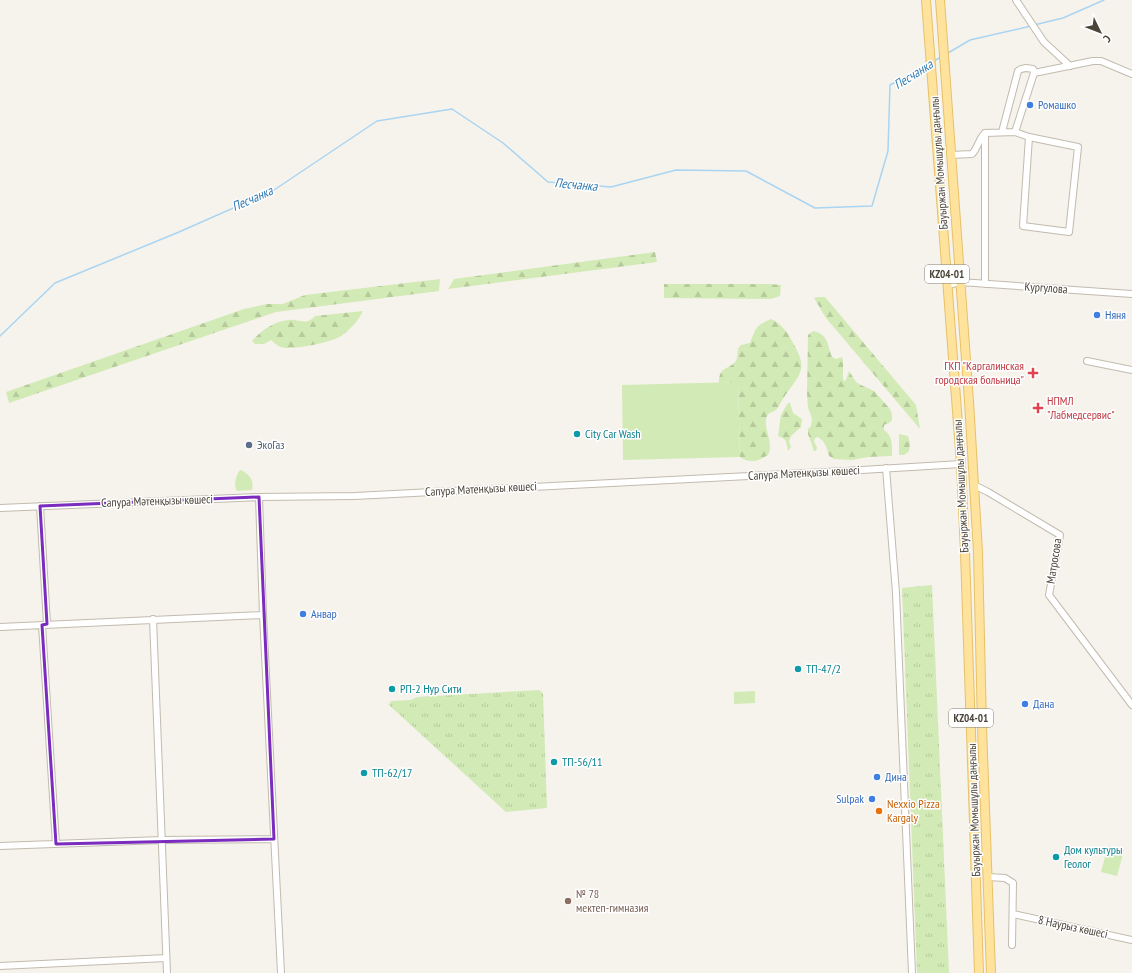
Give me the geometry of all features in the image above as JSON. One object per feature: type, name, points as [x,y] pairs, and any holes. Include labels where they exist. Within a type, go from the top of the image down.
[{"type":"main road","name":"Бауыржан Момышұлы даңғылы","points":[[926,0],[961,464],[979,973]]},
{"type":"main road","name":"Бауыржан Момышұлы даңғылы","points":[[940,0],[978,552],[982,726],[991,973]]},
{"type":"main road","points":[[961,464],[973,463]]},
{"type":"main road","points":[[965,552],[978,552]]},
{"type":"street","points":[[1016,0],[1044,42],[1070,66]]},
{"type":"street","points":[[1034,73],[1093,61],[1101,62],[1132,74]]},
{"type":"street","points":[[1002,132],[1018,71],[1020,68],[1026,67],[1033,69],[1034,73],[1015,132]]},
{"type":"street","points":[[985,132],[1015,132],[1029,137],[1078,146],[1069,232],[1022,226],[1029,137]]},
{"type":"street","points":[[951,155],[972,154],[985,132]]},
{"type":"street","points":[[984,284],[985,132]]},
{"type":"street","name":"Кургулова","points":[[948,285],[960,282],[1132,294]]},
{"type":"street","points":[[1087,361],[1132,370]]},
{"type":"street","name":"Сапура Мәтенқызы көшесі","points":[[0,508],[259,497],[355,496],[961,464]]},
{"type":"street","points":[[886,468],[896,593],[912,973]]},
{"type":"street","name":"Матросова","points":[[974,485],[1060,535],[1049,595],[1132,705]]},
{"type":"street","points":[[259,497],[263,615],[281,973]]},
{"type":"street","points":[[40,506],[44,625],[56,844]]},
{"type":"street","points":[[0,627],[263,615]]},
{"type":"street","points":[[153,619],[167,973]]},
{"type":"street","points":[[0,846],[162,840],[274,839]]},
{"type":"street","points":[[988,877],[1005,878],[1013,882],[1012,945]]},
{"type":"street","name":"8 Наурыз көшесі","points":[[1013,914],[1132,940]]},
{"type":"street","points":[[0,966],[166,958]]},
{"type":"highlighted area","points":[[259,497],[274,839],[56,844],[42,625],[47,624],[40,506]]},
{"type":"green space","points":[[655,252],[657,262],[448,289],[454,279]]},
{"type":"green space","points":[[440,279],[439,291],[276,312],[9,403],[6,392],[244,309],[267,304],[283,304],[305,295]]},
{"type":"green space","points":[[664,284],[781,285],[780,296],[771,299],[664,298]]},
{"type":"green space","points":[[825,297],[916,405],[920,429],[826,318],[814,298]]},
{"type":"green space","points":[[363,311],[357,321],[344,334],[321,343],[302,347],[286,348],[279,346],[271,340],[264,344],[255,344],[252,341],[268,327],[283,321],[292,320],[305,322],[315,316]]},
{"type":"green space","points":[[771,319],[781,326],[789,336],[800,357],[801,368],[800,373],[777,409],[767,416],[766,427],[770,442],[768,455],[758,460],[750,461],[740,457],[738,382],[719,383],[719,378],[722,371],[732,365],[736,360],[739,347],[750,343],[757,328]]},
{"type":"green space","points":[[813,331],[818,332],[825,337],[832,357],[836,359],[842,357],[844,381],[846,380],[849,371],[856,382],[874,391],[890,409],[892,420],[884,425],[884,430],[890,438],[892,445],[892,456],[868,457],[852,460],[834,459],[829,456],[826,446],[818,437],[815,438],[814,441],[817,448],[816,451],[814,451],[808,434],[808,429],[811,426],[812,418],[808,408],[807,393],[808,335]]},
{"type":"green space","points":[[738,382],[740,457],[623,460],[622,385]]},
{"type":"green space","points":[[788,403],[790,403],[793,413],[802,419],[801,427],[791,436],[789,441],[791,447],[788,451],[786,441],[778,436],[781,415]]},
{"type":"green space","points":[[899,434],[908,436],[910,443],[909,451],[904,455],[899,455]]},
{"type":"green space","points":[[241,470],[251,478],[252,490],[237,491],[235,487],[236,480],[239,471]]},
{"type":"green space","points":[[932,585],[949,973],[917,973],[902,588]]},
{"type":"green space","points":[[539,690],[543,693],[547,808],[506,812],[389,705],[391,701],[410,700],[418,697]]},
{"type":"green space","points":[[755,691],[755,703],[734,704],[734,692]]},
{"type":"green space","points":[[1108,846],[1124,850],[1117,876],[1101,872]]},
{"type":"waterway","name":"Песчанка","points":[[1034,25],[1063,18],[1104,0]]},
{"type":"waterway","name":"Песчанка","points":[[948,53],[970,40],[1031,26]]},
{"type":"waterway","name":"Песчанка","points":[[934,61],[941,57]]},
{"type":"waterway","name":"Песчанка","points":[[0,336],[55,283],[179,232],[274,190],[377,121],[452,109],[503,143],[548,182],[611,187],[676,170],[746,171],[815,208],[872,206],[888,151],[890,85],[929,64]]},
{"type":"place","name":"Ромашко","points":[[1030,105]]},
{"type":"place","name":"Няня","points":[[1097,315]]},
{"type":"place","name":"ГКП \"Каргалинская городская больница\"","points":[[1033,373]]},
{"type":"place","name":"НПМЛ \"Лабмедсервис\"","points":[[1038,408]]},
{"type":"place","name":"City Car Wash","points":[[577,434]]},
{"type":"place","name":"ЭкоГаз","points":[[249,445]]},
{"type":"place","name":"Анвар","points":[[303,614]]},
{"type":"place","name":"ТП-47/2","points":[[798,669]]},
{"type":"place","name":"РП-2 Нур Сити","points":[[392,689]]},
{"type":"place","name":"Дана","points":[[1025,704]]},
{"type":"place","name":"ТП-56/11","points":[[554,762]]},
{"type":"place","name":"ТП-62/17","points":[[364,773]]},
{"type":"place","name":"Дина","points":[[877,777]]},
{"type":"place","name":"Sulpak","points":[[872,799]]},
{"type":"place","name":"Nexxio Pizza Kargaly","points":[[879,811]]},
{"type":"place","name":"Дом культуры Геолог","points":[[1056,857]]},
{"type":"place","name":"№ 78 мектеп-гимназия","points":[[568,901]]}]
